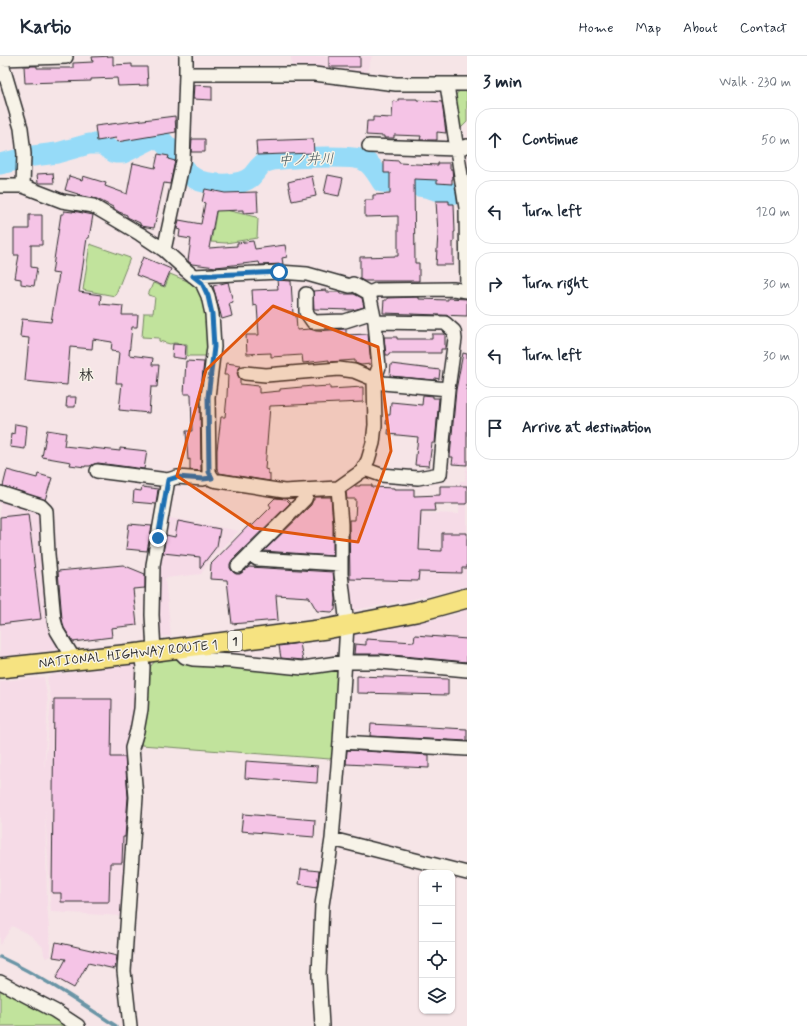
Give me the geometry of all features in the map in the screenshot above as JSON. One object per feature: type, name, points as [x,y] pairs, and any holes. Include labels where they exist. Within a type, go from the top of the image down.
[{"type":"highway","name":"NATIONAL HIGHWAY ROUTE 1","points":[[0,668],[148,652],[326,629],[416,612],[467,598]]},
{"type":"street","points":[[164,250],[182,167],[186,56]]},
{"type":"street","points":[[23,186],[24,159],[21,128],[0,58],[66,58]]},
{"type":"street","points":[[186,74],[314,74],[396,84],[467,84]]},
{"type":"street","points":[[369,293],[376,290],[453,289],[467,291],[467,234],[466,208],[463,190],[462,148],[446,84]]},
{"type":"street","points":[[369,146],[462,148]]},
{"type":"street","points":[[0,186],[23,186],[62,201],[92,206],[164,250],[186,270],[193,276],[202,283],[208,296],[212,314],[214,347],[208,397],[209,472],[213,480],[284,491],[308,490],[338,488],[362,471],[368,460],[373,443],[375,425],[374,380],[378,367],[374,317],[369,293],[353,284],[350,286],[307,274],[279,272],[193,276]]},
{"type":"street","points":[[306,294],[306,312],[313,322],[346,321],[374,317],[445,324],[454,331],[461,340],[448,389],[440,474],[418,478],[381,475],[367,470],[362,471]]},
{"type":"street","points":[[245,373],[266,375],[339,370],[354,371],[383,383],[448,389]]},
{"type":"street","points":[[97,471],[168,480],[177,477],[203,479],[212,478]]},
{"type":"street","points":[[130,1026],[124,970],[136,797],[132,748],[141,709],[143,667],[148,652],[152,615],[153,564],[168,480]]},
{"type":"street","points":[[322,1026],[319,975],[322,905],[332,839],[347,625],[341,564],[341,524],[338,488]]},
{"type":"street","points":[[238,566],[305,499],[308,490]]},
{"type":"street","points":[[0,493],[42,506],[46,510],[54,620],[57,631],[74,659]]},
{"type":"street","points":[[251,553],[257,559],[341,564]]},
{"type":"street","points":[[176,648],[185,657],[192,659],[233,661],[303,668],[344,662],[380,662],[467,670]]},
{"type":"street","points":[[340,742],[467,749]]},
{"type":"street","points":[[332,839],[467,873]]},
{"type":"street","points":[[0,982],[55,1011],[78,1026]]},
{"type":"highlighted area","points":[[273,306],[378,347],[391,451],[358,542],[254,528],[177,476],[206,370]]},
{"type":"shaded area","points":[[291,56],[372,56],[366,74],[292,69]]},
{"type":"shaded area","points":[[467,458],[467,586],[410,600],[348,611],[344,510],[459,514],[460,481],[465,481]]},
{"type":"shaded area","points":[[0,496],[42,511],[63,649],[0,657]]},
{"type":"shaded area","points":[[166,517],[239,531],[210,559],[201,574],[165,578],[171,636],[157,637],[155,582]]},
{"type":"shaded area","points":[[467,608],[467,666],[348,659],[352,632],[413,620],[431,620],[457,614]]},
{"type":"shaded area","points":[[137,664],[132,799],[122,916],[51,912],[45,808],[47,904],[51,956],[46,958],[43,947],[30,935],[12,926],[0,945],[0,681],[44,677],[48,701],[44,771],[51,699],[47,678],[50,675]]},
{"type":"green space","points":[[460,90],[467,90],[467,122],[459,130],[454,97]]},
{"type":"green space","points":[[217,208],[256,217],[258,219],[257,238],[226,243],[211,242]]},
{"type":"green space","points":[[90,244],[130,258],[115,296],[83,290]]},
{"type":"green space","points":[[170,274],[197,285],[205,311],[209,356],[187,356],[187,344],[170,344],[159,341],[159,338],[142,337],[144,313],[153,313],[155,297],[148,295],[153,283],[165,287]]},
{"type":"green space","points":[[169,659],[337,668],[339,670],[334,756],[330,759],[141,745],[146,711],[149,668],[156,660]]},
{"type":"green space","points":[[0,984],[81,1026],[0,1026]]},
{"type":"building","points":[[113,56],[113,65],[132,64],[132,67],[147,67],[148,85],[118,86],[117,78],[91,79],[91,81],[25,83],[24,66],[37,66],[37,68],[73,68],[73,63],[93,62],[92,57]]},
{"type":"building","points":[[329,56],[360,56],[360,67],[329,67]]},
{"type":"building","points":[[194,85],[212,86],[212,100],[193,99]]},
{"type":"building","points":[[398,99],[417,99],[442,102],[446,133],[437,132],[437,140],[420,140],[421,136],[394,135],[394,138],[384,138],[384,136],[366,135],[367,121],[373,121],[373,117],[392,118],[393,101],[398,102]]},
{"type":"building","points":[[175,116],[176,132],[117,142],[116,138],[97,141],[95,126]]},
{"type":"building","points":[[192,139],[205,139],[205,152],[191,152]]},
{"type":"building","points":[[313,139],[314,153],[257,155],[256,141]]},
{"type":"building","points":[[158,154],[169,156],[168,159],[175,161],[170,184],[164,183],[154,228],[141,226],[140,223],[127,217],[127,215],[97,199],[77,195],[78,194],[65,190],[69,176],[82,180],[83,176],[106,183],[105,186],[127,194],[133,163],[155,168]]},
{"type":"building","points":[[384,160],[399,161],[399,163],[438,165],[438,163],[450,163],[450,169],[452,169],[452,184],[437,183],[437,180],[414,179],[415,263],[419,263],[419,281],[364,281],[360,279],[360,257],[398,256],[398,216],[365,217],[365,200],[373,200],[373,195],[390,194],[390,173],[384,173]]},
{"type":"building","points":[[53,173],[54,183],[38,183],[37,174]]},
{"type":"building","points":[[328,175],[343,178],[339,196],[324,193]]},
{"type":"building","points":[[312,176],[316,196],[292,201],[288,182]]},
{"type":"building","points":[[205,189],[225,193],[257,192],[258,212],[243,213],[243,210],[216,211],[209,248],[237,246],[237,243],[253,241],[255,249],[285,245],[287,257],[282,258],[283,264],[260,265],[259,262],[216,267],[192,264],[188,261],[191,239],[179,237],[180,230],[177,229],[179,220],[201,224],[205,203],[202,202]]},
{"type":"building","points":[[436,201],[449,201],[449,204],[454,204],[455,232],[453,242],[453,265],[436,265],[438,233]]},
{"type":"building","points":[[64,211],[73,211],[93,215],[89,238],[87,238],[79,292],[101,295],[100,304],[123,306],[122,315],[138,315],[137,327],[132,327],[129,355],[153,358],[152,365],[159,365],[157,387],[151,387],[149,413],[119,410],[122,383],[116,383],[119,352],[111,351],[112,342],[93,339],[92,349],[70,347],[67,385],[25,381],[29,338],[20,337],[22,319],[51,322],[59,274],[52,273],[61,214],[64,214]]},
{"type":"building","points":[[29,215],[42,215],[42,245],[31,245],[31,267],[37,268],[34,286],[21,284],[21,279],[15,278],[19,255],[14,255],[14,229],[29,229]]},
{"type":"building","points":[[143,257],[171,269],[164,286],[136,275]]},
{"type":"building","points":[[277,280],[291,281],[293,315],[296,315],[297,330],[310,329],[316,331],[346,329],[346,335],[368,334],[371,364],[361,365],[355,363],[355,360],[329,362],[329,360],[303,363],[302,355],[271,357],[271,353],[247,354],[246,335],[259,335],[257,305],[253,306],[252,290],[278,289]]},
{"type":"building","points":[[228,282],[233,302],[229,303],[232,316],[222,319],[213,286]]},
{"type":"building","points":[[326,290],[326,292],[354,294],[362,298],[364,307],[353,310],[314,309],[313,291]]},
{"type":"building","points":[[419,297],[419,299],[467,299],[467,316],[383,313],[384,300],[387,300],[387,298]]},
{"type":"building","points":[[432,334],[445,334],[445,349],[441,349],[441,353],[389,353],[389,355],[386,355],[384,337],[397,337],[397,339],[432,339]]},
{"type":"building","points":[[173,344],[186,345],[185,359],[172,357]]},
{"type":"building","points":[[463,353],[467,354],[467,465],[452,464],[453,457],[450,457],[456,390]]},
{"type":"building","points":[[186,361],[204,362],[200,397],[201,471],[190,470],[190,459],[188,460],[186,431],[192,431],[191,394],[184,394]]},
{"type":"building","points":[[226,363],[241,365],[237,373],[240,379],[240,384],[259,386],[259,393],[280,391],[280,389],[313,386],[330,386],[330,389],[363,387],[363,402],[270,406],[265,469],[268,470],[268,473],[270,474],[270,481],[219,473],[217,470],[217,450],[221,417],[225,417],[228,375],[224,375]]},
{"type":"building","points":[[391,364],[440,370],[439,379],[435,378],[435,380],[390,376]]},
{"type":"building","points":[[423,395],[439,398],[435,443],[432,443],[429,466],[415,465],[418,437],[388,434],[389,424],[386,424],[387,415],[390,415],[391,402],[422,405]]},
{"type":"building","points":[[67,397],[76,397],[75,407],[66,407]]},
{"type":"building","points":[[15,424],[27,426],[25,449],[10,447],[11,433],[14,434]]},
{"type":"building","points":[[47,430],[66,433],[64,446],[120,451],[120,448],[147,451],[144,469],[98,463],[85,467],[70,465],[71,462],[42,457]]},
{"type":"building","points":[[7,470],[37,478],[38,474],[52,478],[45,500],[3,486]]},
{"type":"building","points":[[372,485],[372,487],[394,489],[414,489],[414,496],[440,495],[440,486],[467,486],[467,504],[434,504],[435,511],[421,511],[419,550],[442,551],[442,533],[467,533],[467,568],[462,568],[462,573],[419,572],[418,581],[350,579],[349,520],[355,520],[356,499],[347,499],[346,492],[355,486]]},
{"type":"building","points":[[142,487],[158,489],[156,504],[133,502],[134,490],[141,491]]},
{"type":"building","points":[[314,497],[331,497],[333,556],[264,551],[311,505]]},
{"type":"building","points":[[275,498],[286,499],[290,503],[232,560],[230,568],[236,574],[240,574],[249,567],[333,572],[336,599],[335,610],[332,612],[317,611],[309,597],[276,595],[278,620],[232,624],[227,580],[210,579],[211,564],[250,524],[252,526],[271,507],[269,504]]},
{"type":"building","points":[[28,514],[41,619],[0,624],[0,517]]},
{"type":"building","points":[[178,521],[220,529],[217,546],[200,568],[200,557],[163,553],[166,535],[175,537]]},
{"type":"building","points":[[129,524],[152,526],[147,551],[126,549]]},
{"type":"building","points":[[123,565],[145,574],[145,588],[133,589],[137,625],[111,628],[112,637],[73,642],[64,628],[62,619],[58,571]]},
{"type":"building","points":[[415,635],[467,639],[467,662],[382,654],[354,654],[355,644],[366,645],[366,639],[414,642]]},
{"type":"building","points":[[300,643],[303,660],[281,658],[279,646]]},
{"type":"building","points":[[357,676],[448,679],[448,695],[357,693]]},
{"type":"building","points":[[54,699],[112,699],[111,757],[125,757],[128,797],[125,837],[123,837],[122,863],[110,863],[109,902],[61,902],[61,893],[52,893]]},
{"type":"building","points":[[371,724],[467,729],[467,741],[370,736]]},
{"type":"building","points":[[347,750],[429,755],[429,768],[346,764]]},
{"type":"building","points":[[246,761],[318,766],[317,783],[245,778]]},
{"type":"building","points":[[243,814],[315,820],[314,837],[241,831]]},
{"type":"building","points":[[301,869],[319,871],[317,887],[299,884]]},
{"type":"building","points":[[56,942],[117,956],[115,969],[88,963],[74,988],[56,978],[66,959],[53,957]]},
{"type":"waterway","name":"中ノ井川","points":[[0,164],[33,156],[57,153],[89,144],[101,144],[115,153],[123,153],[157,137],[164,142],[190,175],[196,179],[210,183],[229,184],[241,182],[251,177],[264,163],[273,160],[331,157],[356,158],[363,160],[372,167],[382,182],[430,188],[447,194],[456,193],[467,187]]},
{"type":"waterway","points":[[0,957],[45,981],[116,1026]]},
{"type":"district","name":"林","points":[[86,375]]},
{"type":"route","points":[[158,538],[168,480],[177,477],[203,479],[212,478],[209,472],[208,397],[214,347],[212,314],[208,296],[202,283],[193,276],[279,272]]}]
